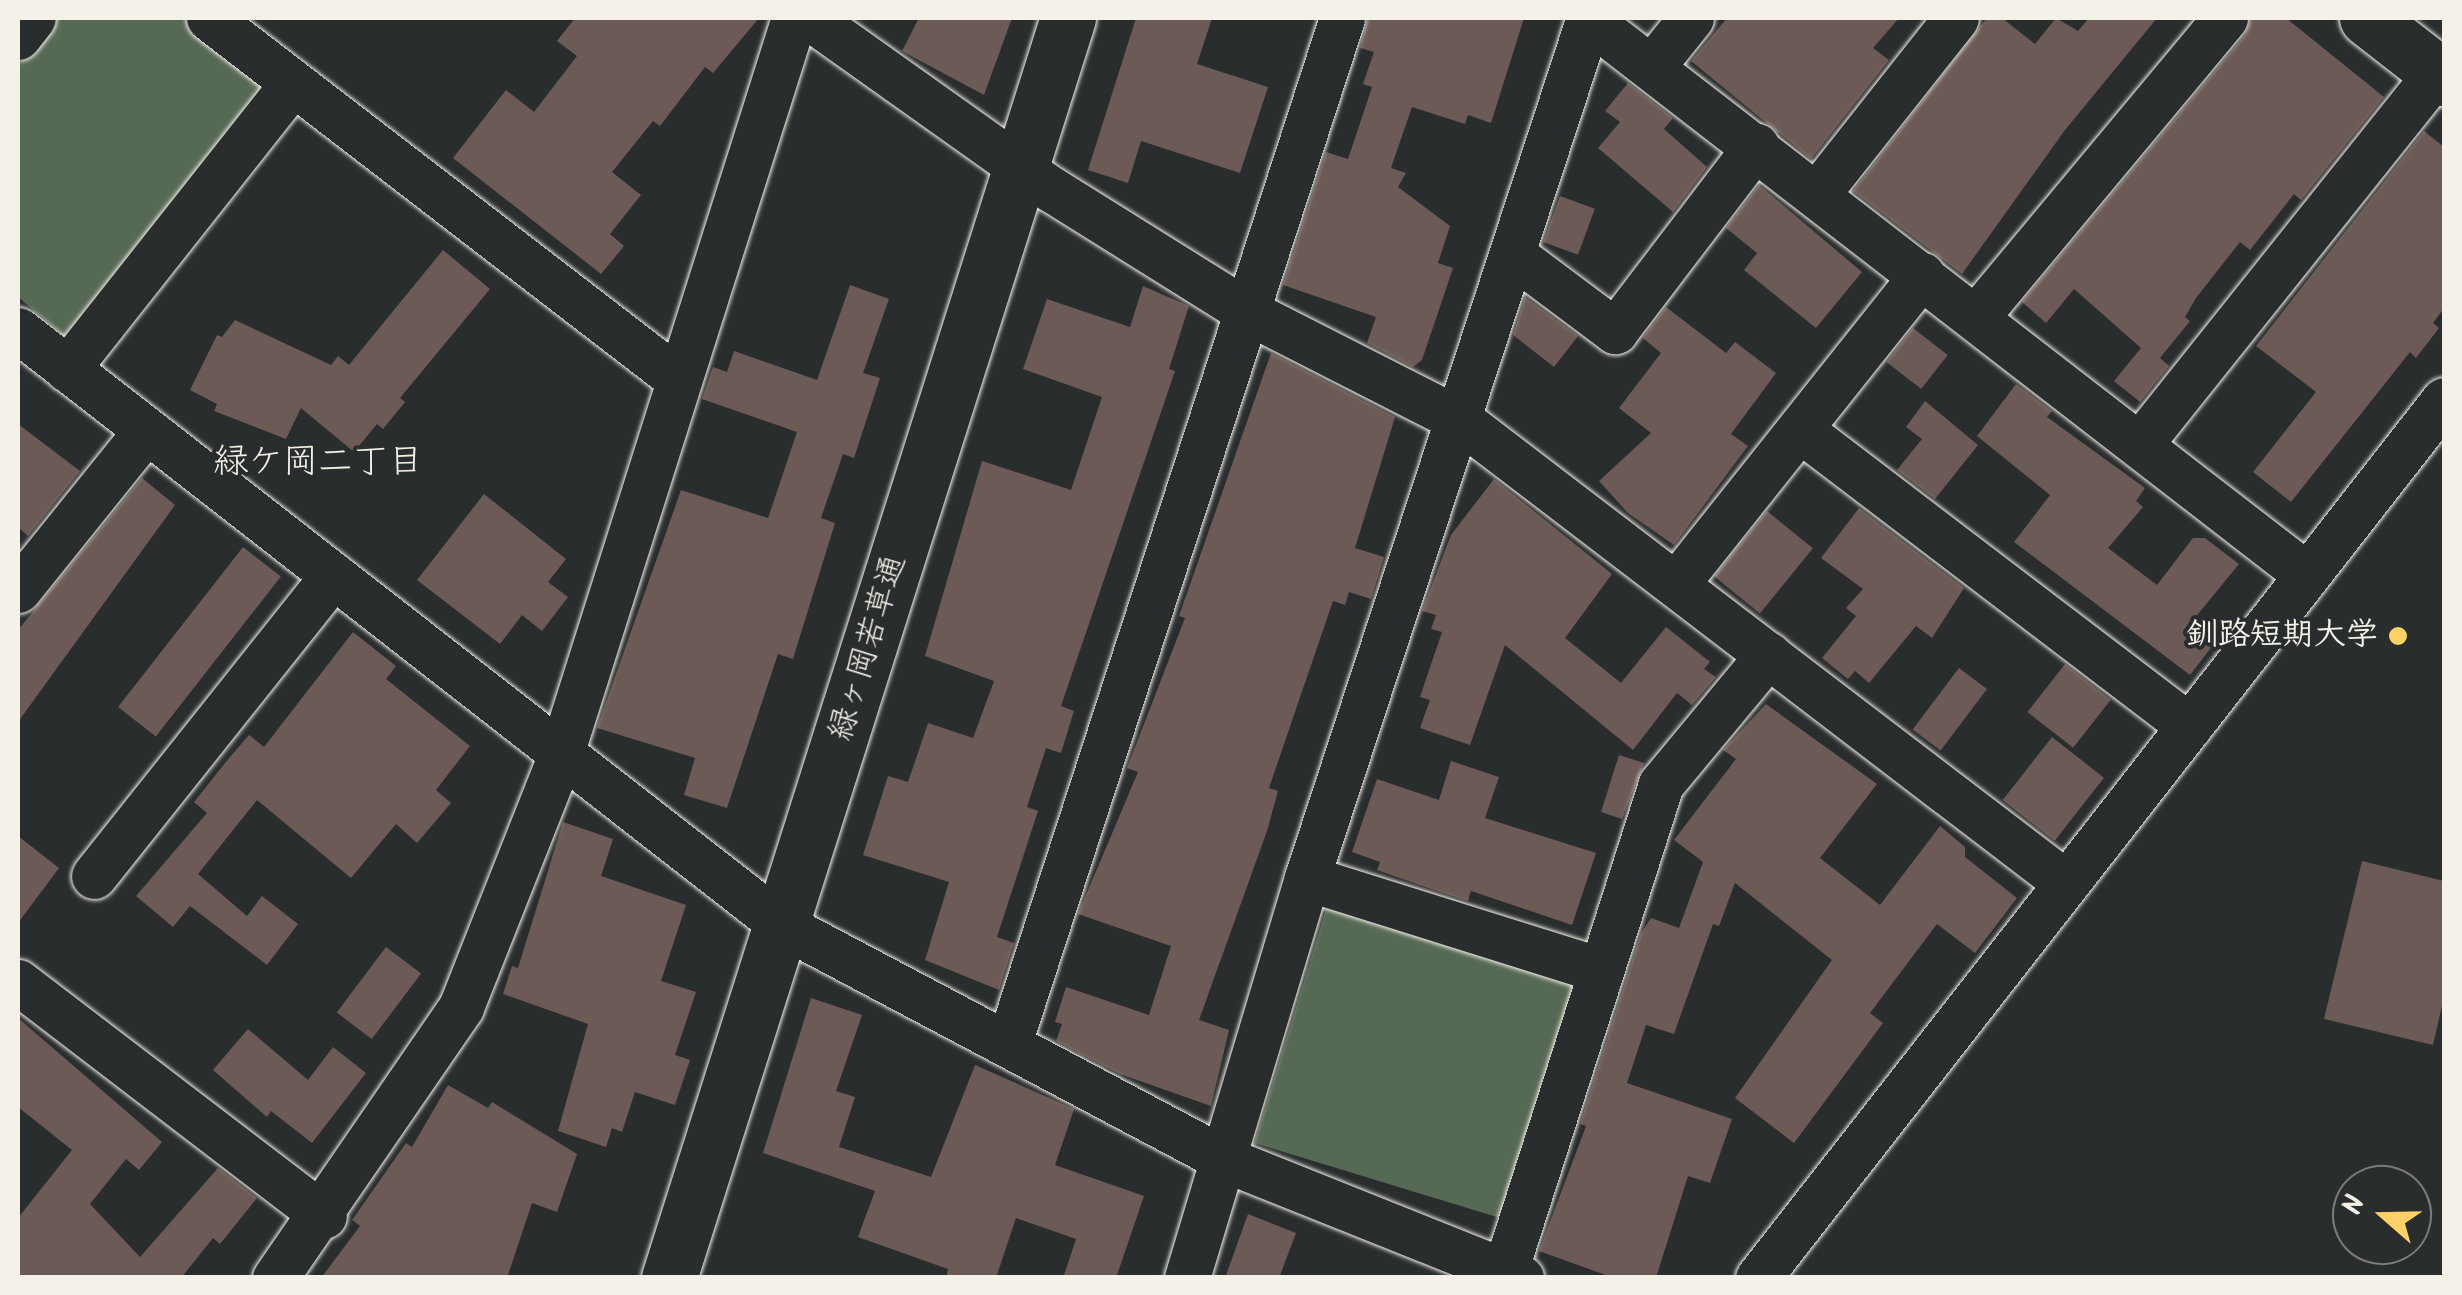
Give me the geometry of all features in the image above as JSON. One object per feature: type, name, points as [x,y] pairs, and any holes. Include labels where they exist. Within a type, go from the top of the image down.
[{"type":"street","points":[[18,36],[33,18]]},
{"type":"street","points":[[210,18],[677,378]]},
{"type":"street","points":[[276,1278],[324,1216],[461,1007],[560,757],[794,18]]},
{"type":"street","points":[[810,18],[1019,170],[1246,310],[1460,420],[2066,883]]},
{"type":"street","name":"緑ヶ岡若草通","points":[[668,1278],[1068,18]]},
{"type":"street","points":[[1009,1043],[1342,18]]},
{"type":"street","points":[[1187,1278],[1306,878],[1460,420],[1589,18],[1654,64],[2307,575]]},
{"type":"street","points":[[1654,64],[1691,18]]},
{"type":"street","points":[[1817,194],[1956,18]]},
{"type":"street","points":[[1976,317],[2226,18]]},
{"type":"street","points":[[2140,444],[2441,75],[2368,18]]},
{"type":"street","points":[[66,369],[292,84]]},
{"type":"street","points":[[1512,254],[1615,331],[1756,146]]},
{"type":"street","points":[[1676,584],[1802,431],[1922,275]]},
{"type":"street","points":[[18,330],[560,757],[782,924],[1224,1159],[1513,1274],[1598,970],[1661,784],[1768,655]]},
{"type":"street","points":[[1758,1278],[2444,400]]},
{"type":"street","points":[[18,590],[146,431]]},
{"type":"street","points":[[1802,431],[2189,726]]},
{"type":"street","points":[[94,876],[333,575]]},
{"type":"street","points":[[1306,878],[1598,970]]},
{"type":"street","points":[[18,982],[324,1216]]},
{"type":"green space","points":[[56,18],[189,18],[271,84],[68,339],[18,297],[18,66]]},
{"type":"green space","points":[[1328,903],[1578,979],[1504,1219],[1255,1143]]},
{"type":"building","points":[[575,18],[759,18],[713,73],[705,67],[660,126],[653,121],[612,172],[641,195],[610,234],[624,246],[601,274],[453,158],[506,90],[534,112],[577,56],[557,41]]},
{"type":"building","points":[[919,18],[1012,18],[984,95],[902,51]]},
{"type":"building","points":[[1136,18],[1212,18],[1197,64],[1268,87],[1240,173],[1141,141],[1128,183],[1088,170]]},
{"type":"building","points":[[1368,18],[1524,18],[1491,123],[1468,115],[1465,124],[1412,107],[1391,168],[1406,173],[1398,187],[1450,226],[1438,263],[1453,268],[1422,360],[1413,367],[1367,343],[1376,317],[1283,285],[1326,152],[1348,159],[1372,87],[1363,84],[1374,52],[1360,48]]},
{"type":"building","points":[[1727,18],[1899,18],[1873,48],[1889,60],[1811,159],[1691,61]]},
{"type":"building","points":[[1987,18],[2002,18],[2035,44],[2056,18],[2078,31],[2089,18],[2157,18],[2065,130],[1962,274],[1853,191]]},
{"type":"building","points":[[2251,18],[2286,18],[2384,97],[2301,200],[2294,194],[2250,250],[2240,242],[2196,298],[2185,317],[2190,321],[2160,358],[2169,366],[2140,402],[2114,381],[2141,348],[2074,289],[2046,323],[2022,302],[2245,35]]},
{"type":"building","points":[[1628,83],[1673,118],[1664,129],[1707,167],[1673,212],[1598,148],[1620,122],[1605,111]]},
{"type":"building","points":[[2424,131],[2444,147],[2444,308],[2433,323],[2439,328],[2416,358],[2410,352],[2291,502],[2253,472],[2316,392],[2256,346]]},
{"type":"building","points":[[1759,185],[1862,272],[1816,328],[1744,270],[1757,253],[1726,228]]},
{"type":"building","points":[[1560,196],[1595,209],[1578,255],[1543,242]]},
{"type":"building","points":[[443,250],[490,289],[400,398],[405,402],[383,429],[377,424],[354,452],[301,408],[286,439],[214,411],[217,404],[190,390],[217,335],[222,337],[235,320],[331,365],[338,356],[349,365]]},
{"type":"building","points":[[850,285],[889,299],[863,373],[880,378],[854,458],[843,454],[821,518],[835,523],[793,659],[778,654],[727,808],[684,795],[695,758],[597,728],[681,490],[768,518],[797,432],[702,399],[713,367],[727,372],[734,351],[817,380]]},
{"type":"building","points":[[1143,286],[1189,306],[1169,369],[1175,371],[1061,706],[1074,711],[1061,753],[1046,748],[1027,807],[1038,811],[997,937],[1014,943],[999,990],[925,960],[949,882],[863,855],[888,776],[908,782],[928,723],[973,738],[994,681],[925,656],[982,461],[1071,490],[1102,397],[1023,369],[1047,299],[1130,327]]},
{"type":"building","points":[[1525,297],[1578,336],[1554,367],[1513,335]]},
{"type":"building","points":[[1666,307],[1726,353],[1735,342],[1776,373],[1731,434],[1748,446],[1674,545],[1628,513],[1599,481],[1651,433],[1619,408],[1661,353],[1643,338]]},
{"type":"building","points":[[1913,328],[1948,355],[1921,389],[1887,362]]},
{"type":"building","points":[[1271,353],[1395,417],[1355,548],[1384,557],[1371,599],[1349,592],[1345,605],[1333,601],[1269,788],[1278,791],[1267,831],[1199,1020],[1229,1030],[1211,1106],[1120,1074],[1056,1041],[1062,1024],[1055,1022],[1066,987],[1149,1015],[1171,946],[1078,914],[1138,772],[1127,768],[1185,618],[1179,616]]},
{"type":"building","points":[[2016,384],[2052,411],[2047,417],[2145,488],[2136,501],[2143,507],[2108,548],[2157,585],[2193,538],[2205,538],[2239,564],[2189,625],[2214,644],[2190,675],[2014,542],[2050,495],[1977,436]]},
{"type":"building","points":[[1925,401],[1978,445],[1935,499],[1897,470],[1922,439],[1906,427]]},
{"type":"building","points":[[18,424],[80,471],[28,536],[18,527]]},
{"type":"building","points":[[142,478],[175,505],[18,722],[18,630]]},
{"type":"building","points":[[1494,479],[1612,574],[1565,638],[1621,683],[1666,627],[1710,662],[1704,669],[1716,677],[1692,705],[1677,693],[1633,750],[1505,645],[1470,745],[1420,728],[1430,700],[1420,697],[1442,632],[1431,629],[1436,615],[1422,611],[1451,535]]},
{"type":"building","points":[[484,494],[566,559],[548,582],[568,597],[542,631],[522,615],[500,644],[417,580]]},
{"type":"building","points":[[1859,508],[1964,588],[1932,638],[1916,626],[1869,683],[1855,671],[1848,679],[1822,658],[1856,616],[1846,608],[1863,589],[1821,558]]},
{"type":"building","points":[[1767,511],[1813,548],[1760,613],[1714,576]]},
{"type":"building","points":[[243,547],[281,577],[156,737],[118,707]]},
{"type":"building","points":[[353,632],[396,666],[386,679],[470,746],[436,790],[451,803],[417,843],[396,824],[351,878],[257,800],[198,874],[247,916],[262,896],[298,924],[267,965],[190,906],[173,927],[136,896],[207,813],[194,802],[229,758],[249,735],[264,747]]},
{"type":"building","points":[[2065,664],[2111,700],[2073,748],[2027,712]]},
{"type":"building","points":[[1959,668],[1987,689],[1941,751],[1913,729]]},
{"type":"building","points":[[1766,704],[1877,784],[1820,858],[1880,905],[1940,826],[1965,847],[1965,857],[2017,898],[1975,953],[1937,924],[1870,1013],[1883,1023],[1794,1143],[1735,1098],[1832,960],[1735,883],[1719,926],[1713,924],[1674,1034],[1646,1025],[1627,1083],[1732,1119],[1710,1183],[1688,1176],[1656,1278],[1614,1278],[1539,1251],[1586,1126],[1580,1124],[1641,933],[1651,918],[1679,928],[1703,862],[1674,840],[1736,759],[1723,750]]},
{"type":"building","points":[[2052,737],[2104,778],[2055,841],[2003,800]]},
{"type":"building","points":[[1619,755],[1644,763],[1622,819],[1601,812]]},
{"type":"building","points":[[1451,761],[1499,777],[1485,818],[1596,853],[1572,925],[1471,891],[1468,901],[1443,893],[1377,870],[1380,862],[1352,852],[1377,779],[1439,800]]},
{"type":"building","points":[[563,822],[613,839],[601,876],[686,905],[661,981],[696,992],[675,1055],[690,1060],[675,1105],[635,1092],[622,1132],[612,1128],[606,1147],[558,1131],[588,1024],[503,994],[512,966],[518,968]]},
{"type":"building","points":[[18,836],[59,868],[18,923]]},
{"type":"building","points":[[2362,861],[2444,881],[2444,997],[2433,1045],[2324,1019]]},
{"type":"building","points":[[386,947],[421,973],[372,1039],[337,1012]]},
{"type":"building","points":[[811,998],[862,1015],[836,1091],[855,1097],[839,1147],[931,1177],[975,1065],[1074,1109],[1055,1165],[1144,1196],[1116,1278],[1063,1278],[1076,1239],[1016,1218],[996,1278],[946,1278],[948,1269],[858,1237],[875,1191],[763,1153]]},
{"type":"building","points":[[18,1018],[162,1142],[139,1170],[126,1159],[90,1204],[140,1257],[218,1168],[257,1198],[220,1244],[213,1238],[181,1278],[18,1278],[18,1218],[72,1150],[18,1107]]},
{"type":"building","points":[[248,1029],[308,1080],[333,1047],[366,1073],[312,1143],[271,1111],[267,1117],[213,1070]]},
{"type":"building","points":[[448,1085],[488,1108],[492,1102],[577,1154],[557,1212],[532,1203],[507,1278],[321,1278],[360,1226],[352,1220],[406,1143],[412,1147]]},
{"type":"building","points":[[1248,1214],[1296,1233],[1279,1278],[1225,1278]]},
{"type":"place","name":"釧路短期大学","points":[[2398,636]]},
{"type":"district","name":"緑ケ岡二丁目","points":[[318,463]]}]
